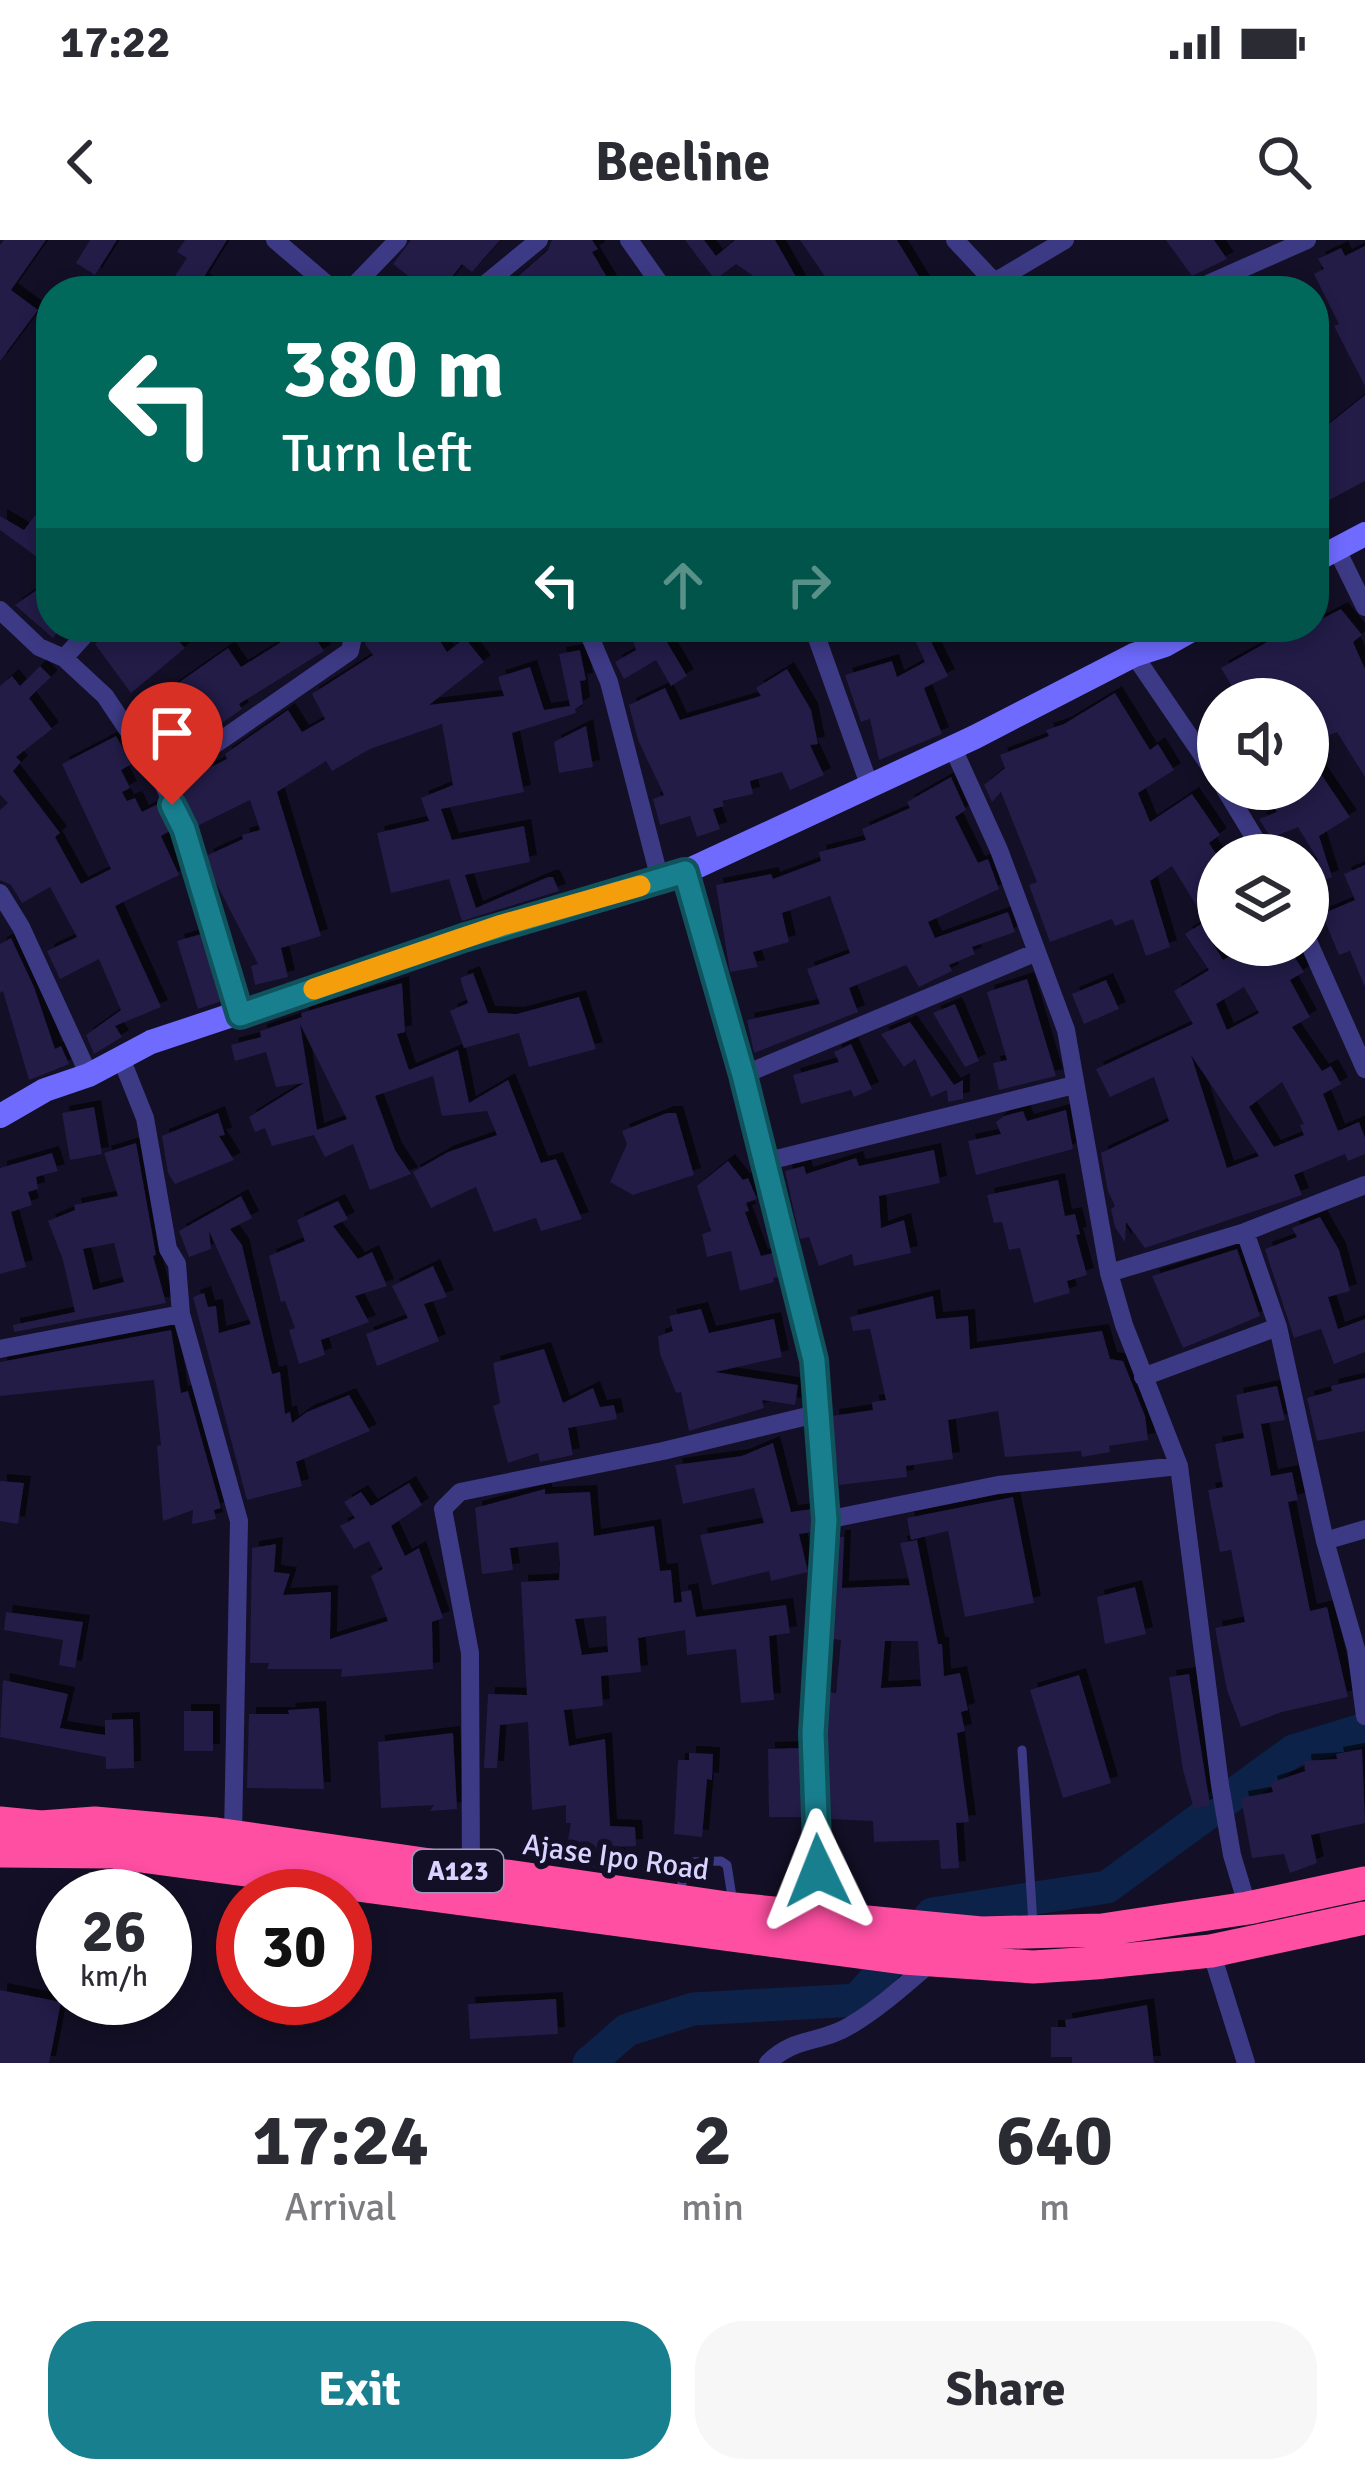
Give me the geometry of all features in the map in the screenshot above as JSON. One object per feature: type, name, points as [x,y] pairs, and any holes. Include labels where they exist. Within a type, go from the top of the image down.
[{"type":"highway","name":"Ajase Ipo Road","points":[[0,1823],[41,1827],[94,1823],[233,1837],[383,1874],[859,1952],[1033,1928],[1102,1930],[1248,1908],[1365,1883]]},
{"type":"highway","name":"Ajase Ipo Road","points":[[0,1851],[111,1852],[383,1874],[471,1873],[819,1918],[1033,1967],[1211,1951],[1365,1918]]},
{"type":"street","points":[[275,240],[317,276]]},
{"type":"street","points":[[363,276],[398,240]]},
{"type":"street","points":[[495,276],[539,240]]},
{"type":"street","points":[[628,240],[654,276]]},
{"type":"street","points":[[955,240],[989,276]]},
{"type":"street","points":[[1013,276],[1065,240]]},
{"type":"street","points":[[1226,276],[1307,240]]},
{"type":"street","points":[[1329,552],[1365,534]]},
{"type":"street","points":[[1329,559],[1365,607]]},
{"type":"street","points":[[0,610],[39,647],[64,658],[105,696],[162,781],[184,829],[240,1015]]},
{"type":"street","points":[[64,658],[78,642]]},
{"type":"street","points":[[162,781],[350,651],[352,642]]},
{"type":"street","points":[[592,642],[743,1075],[814,1360],[826,1520],[813,1733],[819,1918]]},
{"type":"street","points":[[818,642],[870,787]]},
{"type":"street","points":[[0,1116],[151,1042],[482,932],[673,876],[870,787],[1152,642]]},
{"type":"street","points":[[1134,655],[1197,747]]},
{"type":"street","points":[[952,746],[999,850],[1066,1030],[1109,1273],[1179,1466],[1220,1785],[1232,1855],[1248,1908]]},
{"type":"street","points":[[0,892],[22,927],[89,1075]]},
{"type":"street","points":[[743,1075],[1037,952]]},
{"type":"street","points":[[1319,966],[1365,1069]]},
{"type":"street","points":[[121,1058],[145,1118],[168,1249],[177,1264],[181,1314],[239,1521],[233,1837]]},
{"type":"street","points":[[764,1162],[1074,1085]]},
{"type":"street","points":[[1109,1273],[1245,1232],[1365,1185]]},
{"type":"street","points":[[1245,1232],[1278,1327],[1325,1541],[1356,1649],[1365,1715]]},
{"type":"street","points":[[0,1349],[181,1314]]},
{"type":"street","points":[[1144,1377],[1278,1327]]},
{"type":"street","points":[[471,1873],[470,1653],[443,1508],[460,1492],[816,1414]]},
{"type":"street","points":[[826,1520],[998,1485],[1179,1466]]},
{"type":"street","points":[[1325,1541],[1365,1529]]},
{"type":"street","points":[[768,2063],[787,2045],[833,2036],[853,2025],[925,1944]]},
{"type":"street","points":[[1211,1951],[1246,2063]]},
{"type":"lane","points":[[1022,1750],[1033,1928]]},
{"type":"lane","points":[[678,1901],[687,1862],[721,1861],[727,1865],[734,1909]]},
{"type":"building","points":[[4,240],[46,240],[11,290],[36,313],[0,361],[0,245]]},
{"type":"building","points":[[90,240],[117,240],[95,275],[76,263]]},
{"type":"building","points":[[185,240],[227,240],[204,276],[175,276],[187,258],[177,252]]},
{"type":"building","points":[[411,240],[500,240],[472,272],[462,264],[453,276],[408,276],[393,264]]},
{"type":"building","points":[[552,240],[592,240],[598,249],[592,252],[606,276],[518,276],[548,250]]},
{"type":"building","points":[[685,240],[704,240],[716,256],[735,240],[775,240],[795,276],[753,276],[736,264],[720,276],[712,276]]},
{"type":"building","points":[[800,240],[897,240],[919,276],[825,276]]},
{"type":"building","points":[[1166,240],[1214,240],[1227,259],[1192,276]]},
{"type":"building","points":[[1365,246],[1365,386],[1334,326],[1339,324],[1329,304],[1329,276],[1314,274],[1324,269],[1318,259],[1341,248],[1345,256]]},
{"type":"building","points":[[1365,395],[1365,481],[1329,500],[1329,424]]},
{"type":"building","points":[[36,514],[36,556],[0,530],[0,516],[24,530]]},
{"type":"building","points":[[36,590],[36,623],[15,605]]},
{"type":"building","points":[[1341,609],[1362,635],[1353,642],[1365,669],[1365,777],[1337,732],[1329,735],[1329,678],[1227,678],[1221,668],[1267,642],[1329,642],[1329,615]]},
{"type":"building","points":[[180,642],[185,648],[131,693],[95,644]]},
{"type":"building","points":[[281,642],[318,642],[324,651],[239,704],[242,709],[173,757],[134,714],[228,648],[241,667]]},
{"type":"building","points":[[441,642],[447,652],[468,642],[484,662],[429,705],[504,696],[498,677],[530,667],[544,710],[570,706],[559,654],[580,650],[586,680],[580,681],[583,704],[576,713],[512,733],[524,792],[441,809],[452,840],[524,826],[530,862],[465,875],[476,908],[548,877],[553,877],[559,891],[462,921],[449,879],[391,893],[377,833],[429,821],[421,798],[453,785],[442,724],[370,749],[332,771],[326,761],[277,792],[321,936],[281,948],[288,977],[255,985],[251,966],[258,964],[206,856],[260,830],[250,800],[197,826],[181,789],[191,777],[227,759],[225,754],[288,710],[302,732],[325,719],[312,694],[373,655],[365,644]]},
{"type":"building","points":[[634,642],[667,642],[687,676],[671,686],[656,660],[624,679],[615,662],[636,650]]},
{"type":"building","points":[[916,642],[931,642],[948,676],[924,688],[942,734],[879,760],[870,719],[861,722],[845,675],[892,661],[897,677],[925,662]]},
{"type":"building","points":[[40,666],[51,677],[29,698],[52,729],[16,757],[21,762],[13,771],[60,833],[55,837],[81,884],[111,869],[62,764],[116,736],[132,764],[121,770],[130,788],[122,792],[127,801],[135,798],[142,812],[158,804],[170,831],[161,836],[179,875],[115,906],[161,1007],[115,1026],[122,1037],[94,1054],[86,1035],[121,1010],[99,959],[60,979],[47,951],[77,937],[50,887],[22,903],[11,885],[0,880],[0,810],[8,803],[0,795],[0,686],[12,676],[20,686]]},
{"type":"building","points":[[787,669],[811,710],[818,744],[810,745],[824,775],[790,790],[782,772],[750,781],[753,794],[722,801],[724,806],[713,809],[720,829],[697,837],[690,816],[660,825],[653,799],[664,795],[638,740],[629,705],[665,688],[680,720],[761,696],[756,688]]},
{"type":"building","points":[[1115,693],[1150,750],[1158,744],[1174,770],[1138,793],[1150,822],[1192,794],[1197,810],[1203,810],[1219,834],[1197,834],[1197,906],[1172,866],[1150,881],[1170,947],[1146,956],[1133,919],[1115,926],[1112,919],[1050,942],[1029,885],[1037,882],[1001,792],[992,802],[984,785],[1005,768],[1000,755],[1049,736],[1046,730]]},
{"type":"building","points":[[586,726],[593,767],[559,773],[554,742]]},
{"type":"building","points":[[951,777],[966,810],[955,817],[978,863],[988,859],[999,889],[928,922],[935,938],[1008,912],[1015,932],[972,947],[975,954],[949,965],[952,971],[919,987],[906,965],[849,988],[858,1012],[754,1053],[747,1020],[820,1004],[807,969],[850,953],[830,896],[782,913],[789,942],[753,952],[758,967],[730,972],[716,885],[771,874],[773,879],[821,861],[819,852],[866,840],[862,829],[910,808],[907,802]]},
{"type":"building","points":[[1329,786],[1350,817],[1322,834],[1302,834],[1298,827],[1268,834],[1259,819],[1277,812],[1329,810]]},
{"type":"building","points":[[1365,865],[1365,985],[1350,951],[1339,955],[1329,931],[1329,911],[1355,900],[1344,874]]},
{"type":"building","points":[[1197,926],[1197,952],[1185,934]]},
{"type":"building","points":[[201,934],[222,1001],[198,1009],[177,941]]},
{"type":"building","points":[[11,938],[55,1049],[61,1046],[69,1064],[29,1080],[3,991],[0,993],[0,944]]},
{"type":"building","points":[[1206,966],[1300,966],[1304,972],[1290,980],[1310,1017],[1292,1027],[1322,1071],[1331,1066],[1341,1084],[1323,1094],[1338,1131],[1359,1122],[1365,1154],[1348,1161],[1345,1154],[1294,1175],[1302,1195],[1145,1248],[1126,1222],[1125,1242],[1115,1227],[1111,1209],[1115,1206],[1101,1153],[1169,1121],[1154,1077],[1110,1097],[1096,1069],[1193,1024],[1174,991],[1209,970]],"holes":[[[1244,987],[1259,1013],[1227,1030],[1216,1004]],[[1191,1055],[1259,1156],[1227,1168]],[[1282,1082],[1304,1124],[1300,1125],[1304,1135],[1274,1147],[1249,1107]]]},
{"type":"building","points":[[473,973],[488,1013],[517,1014],[579,997],[596,1049],[529,1067],[519,1033],[464,1048],[450,1011],[468,1003],[460,978]]},
{"type":"building","points":[[1027,979],[1056,1076],[999,1090],[993,1063],[1007,1060],[987,992]]},
{"type":"building","points":[[1106,980],[1119,1009],[1084,1024],[1072,994]]},
{"type":"building","points":[[402,983],[405,1032],[397,1034],[409,1070],[458,1050],[469,1103],[508,1080],[541,1163],[556,1159],[582,1219],[541,1231],[536,1218],[494,1232],[476,1187],[431,1208],[413,1172],[448,1152],[497,1135],[487,1111],[442,1116],[433,1076],[375,1096],[395,1150],[411,1174],[370,1190],[353,1144],[325,1157],[314,1135],[272,1146],[265,1128],[255,1132],[249,1117],[304,1083],[276,1087],[266,1052],[235,1061],[231,1045],[261,1037],[260,1031],[302,1017],[301,1013]],"holes":[[[300,1024],[347,1119],[317,1130]]]},
{"type":"building","points":[[955,1004],[979,1061],[965,1067],[933,1013]]},
{"type":"building","points":[[910,1022],[954,1085],[963,1080],[963,1099],[948,1102],[947,1090],[931,1097],[915,1059],[904,1067],[881,1034]]},
{"type":"building","points":[[851,1044],[872,1089],[854,1097],[851,1090],[801,1104],[793,1075],[839,1062],[834,1052]]},
{"type":"building","points":[[94,1107],[102,1154],[70,1160],[62,1113]]},
{"type":"building","points":[[1066,1110],[1073,1149],[976,1175],[968,1141],[1001,1134],[996,1122],[1004,1116],[1023,1111],[1027,1121]]},
{"type":"building","points":[[218,1113],[225,1135],[219,1136],[234,1160],[175,1184],[168,1173],[162,1136]]},
{"type":"building","points":[[676,1113],[694,1175],[633,1195],[610,1182],[627,1144],[622,1131]]},
{"type":"building","points":[[136,1143],[153,1256],[166,1303],[14,1332],[13,1325],[75,1312],[48,1221],[75,1210],[74,1205],[118,1196],[104,1153]],"holes":[[[114,1243],[124,1282],[93,1290],[83,1249]]]},
{"type":"building","points":[[934,1150],[940,1183],[879,1196],[881,1228],[904,1220],[911,1253],[854,1266],[852,1254],[819,1266],[809,1237],[800,1239],[785,1171],[804,1166],[806,1174],[856,1158],[859,1166]]},
{"type":"building","points":[[52,1153],[58,1171],[36,1177],[38,1189],[28,1192],[32,1205],[11,1212],[26,1267],[0,1274],[0,1168]]},
{"type":"building","points":[[728,1161],[743,1180],[748,1178],[757,1199],[746,1203],[749,1211],[745,1212],[761,1256],[773,1253],[779,1277],[740,1291],[731,1251],[707,1257],[702,1234],[711,1231],[697,1186]]},
{"type":"building","points":[[1058,1180],[1065,1216],[1075,1214],[1087,1275],[1067,1281],[1070,1293],[1034,1303],[1020,1248],[1009,1250],[1002,1222],[994,1223],[987,1195]]},
{"type":"building","points":[[241,1196],[252,1218],[230,1229],[242,1245],[272,1374],[280,1372],[285,1414],[290,1412],[292,1423],[349,1395],[370,1431],[296,1462],[302,1486],[247,1500],[193,1297],[204,1293],[208,1307],[216,1306],[219,1333],[251,1324],[209,1231],[211,1249],[189,1257],[179,1231]]},
{"type":"building","points":[[338,1201],[348,1219],[333,1226],[358,1259],[372,1252],[387,1286],[355,1296],[369,1322],[321,1340],[325,1355],[299,1364],[289,1330],[295,1328],[285,1301],[281,1302],[269,1256],[305,1241],[297,1220]]},
{"type":"building","points":[[1320,1217],[1339,1250],[1350,1291],[1328,1297],[1338,1329],[1365,1319],[1365,1352],[1334,1364],[1321,1329],[1294,1338],[1265,1249],[1297,1237],[1292,1228]]},
{"type":"building","points":[[1237,1249],[1260,1316],[1183,1348],[1152,1276]]},
{"type":"building","points":[[433,1266],[447,1297],[424,1304],[439,1341],[377,1366],[366,1334],[408,1318],[392,1286]]},
{"type":"building","points":[[933,1296],[936,1319],[968,1316],[970,1349],[1102,1331],[1110,1359],[1123,1361],[1145,1416],[1148,1440],[1109,1446],[1110,1452],[1082,1457],[1081,1451],[1005,1457],[998,1411],[948,1420],[953,1459],[906,1466],[907,1477],[839,1485],[832,1416],[873,1410],[872,1402],[886,1400],[870,1329],[853,1331],[850,1317]]},
{"type":"building","points":[[701,1309],[709,1333],[774,1319],[782,1357],[715,1372],[798,1385],[795,1405],[762,1400],[764,1408],[689,1431],[681,1392],[676,1393],[658,1336],[673,1331],[669,1316]]},
{"type":"building","points":[[171,1330],[181,1393],[188,1391],[221,1508],[214,1510],[216,1519],[192,1524],[193,1510],[163,1521],[154,1380],[0,1396],[0,1362]]},
{"type":"building","points":[[544,1349],[563,1403],[593,1388],[600,1407],[614,1405],[617,1419],[568,1428],[573,1455],[540,1462],[538,1453],[508,1463],[493,1406],[500,1403],[493,1363]]},
{"type":"building","points":[[1365,1378],[1365,1431],[1317,1441],[1307,1398]]},
{"type":"building","points":[[1277,1386],[1285,1420],[1261,1424],[1271,1476],[1292,1472],[1298,1500],[1288,1502],[1310,1611],[1327,1607],[1348,1697],[1241,1727],[1227,1690],[1215,1628],[1245,1622],[1231,1550],[1220,1552],[1208,1490],[1223,1487],[1215,1444],[1244,1438],[1236,1395]]},
{"type":"building","points":[[773,1443],[791,1512],[812,1509],[812,1532],[799,1534],[808,1572],[771,1581],[769,1571],[712,1585],[700,1535],[764,1523],[754,1488],[683,1504],[675,1465],[742,1456]]},
{"type":"building","points":[[0,1481],[24,1483],[18,1524],[0,1521]]},
{"type":"building","points":[[409,1483],[422,1505],[391,1526],[405,1556],[419,1548],[443,1618],[432,1622],[433,1669],[341,1677],[342,1669],[267,1669],[269,1663],[250,1663],[252,1548],[276,1544],[274,1572],[290,1574],[283,1595],[331,1592],[330,1639],[388,1621],[371,1576],[383,1569],[369,1541],[354,1549],[340,1526],[355,1518],[344,1502],[361,1492],[371,1506]]},
{"type":"building","points":[[545,1489],[545,1494],[590,1492],[594,1536],[654,1526],[660,1571],[671,1570],[674,1603],[682,1602],[681,1592],[691,1590],[696,1617],[786,1605],[790,1633],[769,1636],[774,1700],[741,1703],[736,1649],[687,1655],[685,1630],[638,1638],[641,1672],[601,1676],[603,1706],[564,1710],[569,1746],[605,1739],[610,1826],[635,1827],[636,1846],[617,1847],[618,1860],[600,1860],[598,1868],[564,1863],[571,1823],[566,1823],[566,1805],[532,1810],[528,1722],[500,1725],[497,1768],[484,1768],[488,1694],[527,1695],[521,1582],[559,1580],[560,1564],[558,1542],[510,1548],[513,1570],[482,1574],[475,1508]],"holes":[[[606,1616],[608,1652],[582,1655],[575,1619]]]},
{"type":"building","points":[[1013,1497],[1034,1603],[965,1617],[948,1531],[911,1540],[907,1518]]},
{"type":"building","points":[[838,1537],[844,1537],[842,1588],[910,1585],[900,1543],[917,1540],[938,1644],[942,1644],[944,1676],[960,1673],[968,1710],[961,1712],[965,1731],[957,1733],[969,1822],[956,1823],[959,1868],[941,1869],[939,1840],[874,1842],[873,1821],[829,1819],[826,1733],[841,1640],[832,1639]],"holes":[[[885,1641],[918,1641],[921,1686],[881,1688]]]},
{"type":"building","points":[[1135,1587],[1146,1634],[1105,1644],[1097,1597]]},
{"type":"building","points":[[6,1612],[83,1622],[75,1668],[59,1665],[63,1640],[4,1630]]},
{"type":"building","points":[[1189,1674],[1210,1805],[1194,1809],[1169,1677]]},
{"type":"building","points":[[1079,1675],[1111,1783],[1063,1798],[1030,1690]]},
{"type":"building","points":[[3,1680],[68,1694],[60,1728],[105,1735],[105,1720],[133,1719],[134,1768],[106,1769],[106,1757],[0,1737]]},
{"type":"building","points":[[319,1708],[324,1789],[247,1788],[249,1714]]},
{"type":"building","points":[[184,1711],[213,1711],[213,1751],[184,1751]]},
{"type":"building","points":[[453,1733],[457,1809],[430,1811],[434,1805],[381,1808],[378,1742]]},
{"type":"building","points":[[800,1748],[802,1817],[769,1817],[768,1749]]},
{"type":"building","points":[[1362,1749],[1365,1823],[1311,1835],[1317,1863],[1290,1873],[1284,1854],[1252,1858],[1241,1798],[1273,1792],[1270,1783],[1305,1771],[1304,1761],[1337,1759],[1336,1754]]},
{"type":"building","points":[[689,1753],[713,1754],[702,1837],[674,1834],[678,1760],[689,1760]]},
{"type":"building","points":[[0,1990],[36,1997],[36,2025],[56,2025],[49,2063],[0,2063]]},
{"type":"building","points":[[556,1999],[558,2034],[470,2039],[468,2004]]},
{"type":"building","points":[[1147,2005],[1154,2063],[1072,2063],[1072,2057],[1051,2057],[1051,2027],[1066,2027],[1065,2020]]},
{"type":"waterway","points":[[589,2063],[627,2030],[693,2009],[857,2000],[932,1914],[1107,1887],[1293,1751],[1365,1729]]},
{"type":"slow traffic","points":[[314,989],[502,925],[640,886]]},
{"type":"route","points":[[172,805],[184,829],[240,1015],[502,925],[685,872],[743,1075],[814,1360],[826,1520],[813,1733],[818,1871]]}]
